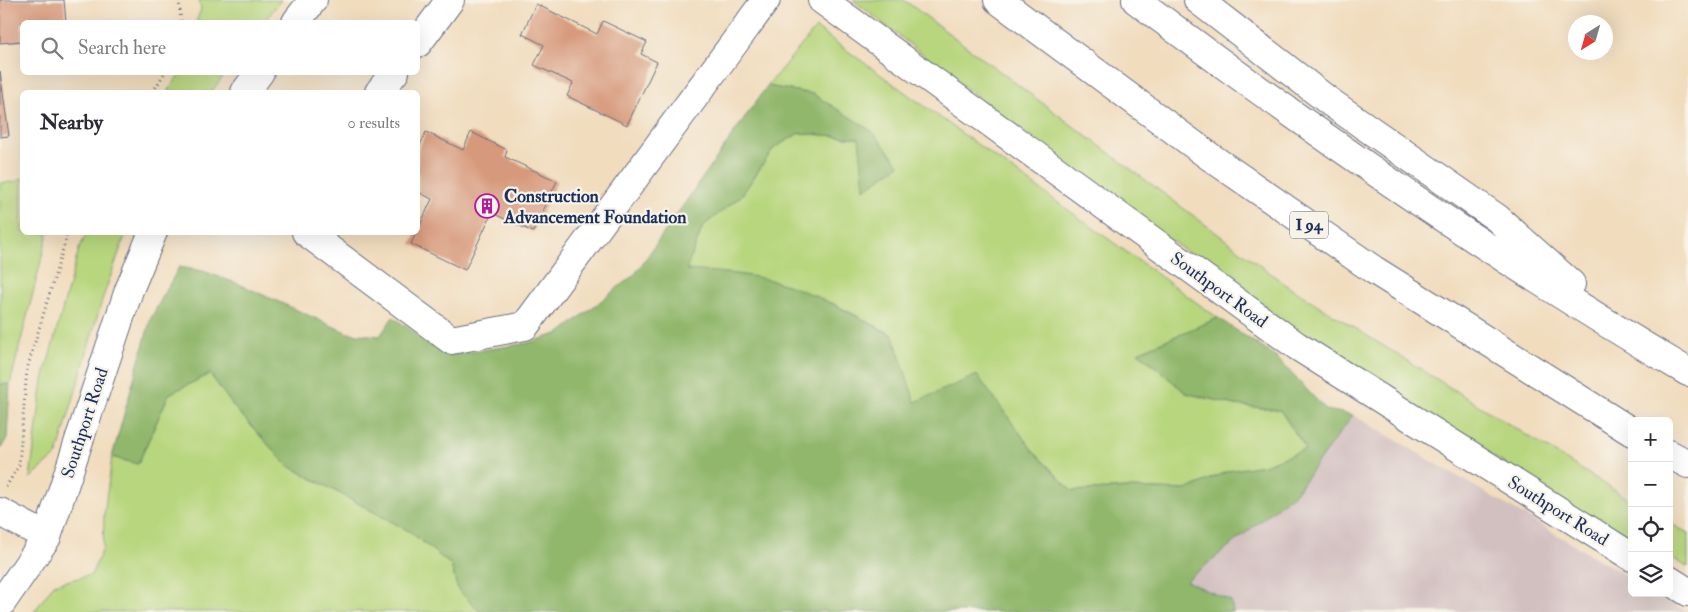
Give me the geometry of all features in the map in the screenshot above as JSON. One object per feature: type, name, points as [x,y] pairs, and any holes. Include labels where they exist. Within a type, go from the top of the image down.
[{"type":"main road","points":[[298,20],[313,0]]},
{"type":"main road","points":[[420,39],[450,0]]},
{"type":"main road","points":[[310,235],[451,340],[525,326],[766,0]]},
{"type":"main road","name":"Southport Road","points":[[822,0],[1297,346],[1628,553]]},
{"type":"main road","name":"I 94","points":[[998,0],[1209,156],[1374,270],[1628,429]]},
{"type":"main road","points":[[1136,0],[1255,89],[1417,202],[1688,372]]},
{"type":"main road","points":[[1198,0],[1330,102],[1497,218],[1636,341]]},
{"type":"main road","points":[[246,90],[258,75]]},
{"type":"main road","points":[[381,90],[393,75]]},
{"type":"main road","name":"Southport Road","points":[[0,605],[47,537],[129,290],[151,235]]},
{"type":"main road","points":[[1673,456],[1688,464]]},
{"type":"main road","points":[[2,501],[47,537]]},
{"type":"main road","points":[[1673,583],[1688,592]]},
{"type":"path","points":[[179,0],[181,20]]},
{"type":"path","points":[[154,90],[163,75]]},
{"type":"path","points":[[2,501],[19,465],[27,369],[67,235]]},
{"type":"shaded area","points":[[1353,415],[1628,577],[1628,597],[1663,597],[1687,612],[1233,612],[1231,601],[1186,581],[1295,493]]},
{"type":"green space","points":[[199,0],[281,0],[266,20],[197,20],[201,9]]},
{"type":"green space","points":[[853,0],[904,0],[1289,287],[1628,499],[1628,536],[1584,514],[1300,334],[1034,141]]},
{"type":"green space","points":[[816,28],[1218,318],[1138,352],[1186,393],[1235,405],[1280,410],[1306,449],[1264,465],[1228,471],[1186,490],[1127,488],[1072,491],[1034,452],[914,402],[893,335],[832,303],[686,270],[703,226],[741,196],[774,148],[799,133],[859,138],[900,166],[813,94],[767,86]]},
{"type":"green space","points":[[179,75],[224,75],[213,90],[169,90]]},
{"type":"green space","points":[[767,86],[813,94],[872,131],[900,165],[864,189],[859,138],[799,133],[774,148],[741,196],[703,226],[686,270],[749,276],[802,290],[893,336],[915,402],[977,375],[1034,452],[1072,491],[1127,488],[1186,490],[1228,471],[1264,465],[1306,449],[1280,410],[1235,405],[1186,393],[1138,352],[1218,318],[1276,357],[1326,410],[1353,415],[1295,493],[1186,581],[1231,601],[1233,612],[480,612],[458,590],[451,565],[409,531],[287,465],[234,407],[210,374],[169,394],[138,464],[112,457],[151,318],[179,267],[203,271],[239,284],[348,333],[380,336],[393,317],[446,356],[528,343],[560,333],[635,274]]},
{"type":"green space","points":[[20,179],[20,235],[47,235],[10,384],[0,384],[0,183],[15,182]]},
{"type":"green space","points":[[86,235],[125,235],[102,300],[57,455],[30,478],[43,380],[79,249]]},
{"type":"green space","points":[[210,374],[234,407],[287,465],[409,531],[451,565],[458,590],[480,612],[34,612],[54,584],[91,575],[103,548],[104,514],[112,457],[138,464],[169,394]]},
{"type":"green space","points":[[0,384],[10,384],[7,438],[0,450]]},
{"type":"green space","points":[[1673,525],[1688,533],[1688,567],[1673,559]]},
{"type":"building","points":[[0,0],[64,0],[66,20],[20,20],[20,41],[0,43]]},
{"type":"building","points":[[536,4],[597,34],[603,21],[647,42],[641,54],[657,62],[627,125],[567,96],[573,83],[534,65],[544,45],[522,34]]},
{"type":"building","points":[[0,71],[9,136],[0,137]]},
{"type":"building","name":"Construction Advancement Foundation","points":[[426,132],[463,150],[471,132],[507,150],[505,157],[557,181],[533,232],[492,213],[465,270],[411,244],[415,235],[420,235],[420,225],[432,199],[420,193],[420,146]]},
{"type":"place","name":"Construction Advancement Foundation","points":[[487,206]]}]
